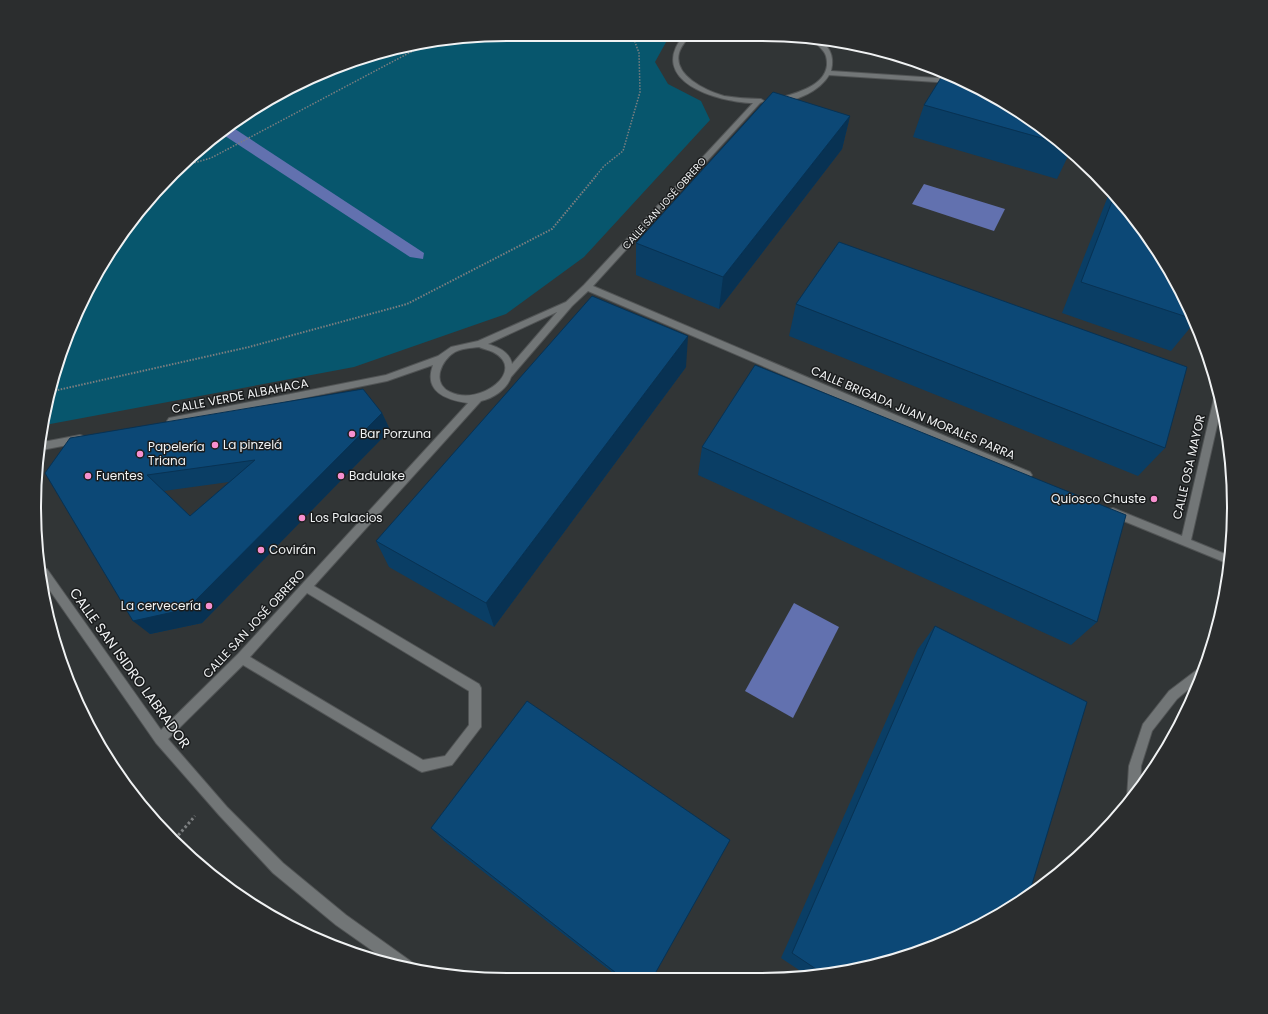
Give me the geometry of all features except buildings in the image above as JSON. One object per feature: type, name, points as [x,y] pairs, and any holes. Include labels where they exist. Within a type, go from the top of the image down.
[{"type":"street","points":[[681,41],[678,44],[674,54],[677,69],[690,83],[713,94],[740,100],[758,101],[794,97],[812,89],[829,73],[831,59],[824,45]]},
{"type":"street","points":[[829,73],[949,80]]},
{"type":"street","name":"CALLE SAN JOSÉ OBRERO","points":[[509,374],[569,304],[587,287],[758,101]]},
{"type":"street","name":"CALLE BRIGADA JUAN MORALES PARRA","points":[[587,287],[1039,480]]},
{"type":"street","name":"CALLE SAN JOSÉ OBRERO","points":[[478,344],[569,304]]},
{"type":"street","points":[[478,344],[492,346],[503,353],[509,363],[509,374],[503,385],[492,394],[477,399],[459,399],[444,394],[435,384],[434,371],[440,359],[448,352],[464,345],[478,344]]},
{"type":"street","name":"CALLE VERDE ALBAHACA","points":[[160,424],[387,378],[440,359]]},
{"type":"street","name":"CALLE SAN JOSÉ OBRERO","points":[[160,739],[242,658],[477,399]]},
{"type":"street","name":"CALLE OSA MAYOR","points":[[1184,543],[1216,409]]},
{"type":"street","points":[[45,445],[89,437]]},
{"type":"street","points":[[1104,508],[1184,543],[1224,558]]},
{"type":"street","name":"CALLE SAN ISIDRO LABRADOR","points":[[46,577],[160,739],[212,798],[278,868],[341,920],[396,959]]},
{"type":"street","points":[[242,658],[422,766],[448,761],[475,726],[475,688],[306,587]]},
{"type":"street","points":[[1134,787],[1135,766],[1147,728],[1173,695],[1195,677]]},
{"type":"path","points":[[56,390],[249,347],[406,304],[552,229],[604,166],[623,151],[640,92],[639,53],[635,41]]},
{"type":"path","points":[[193,163],[211,158],[243,142],[414,51]]},
{"type":"path","points":[[177,837],[212,798]]},
{"type":"shaded area","points":[[507,41],[667,41],[655,62],[668,84],[701,101],[710,120],[584,257],[506,314],[354,367],[49,424],[57,386],[76,329],[103,274],[137,223],[177,177],[223,137],[274,103],[329,76],[357,66],[386,57],[446,45]]},
{"type":"shaded area","points":[[235,129],[424,253],[423,259],[410,257],[225,136]]},
{"type":"shaded area","points":[[924,184],[1005,209],[994,231],[912,204]]},
{"type":"shaded area","points":[[794,603],[839,627],[793,718],[745,691]]},
{"type":"place","name":"Bar Porzuna","points":[[352,434]]},
{"type":"place","name":"La pinzelá","points":[[215,445]]},
{"type":"place","name":"Papelería Triana","points":[[140,454]]},
{"type":"place","name":"Fuentes","points":[[88,476]]},
{"type":"place","name":"Badulake","points":[[341,476]]},
{"type":"place","name":"Quiosco Chuste","points":[[1154,499]]},
{"type":"place","name":"Los Palacios","points":[[302,518]]},
{"type":"place","name":"Covirán","points":[[261,550]]},
{"type":"place","name":"La cervecería","points":[[209,606]]}]
